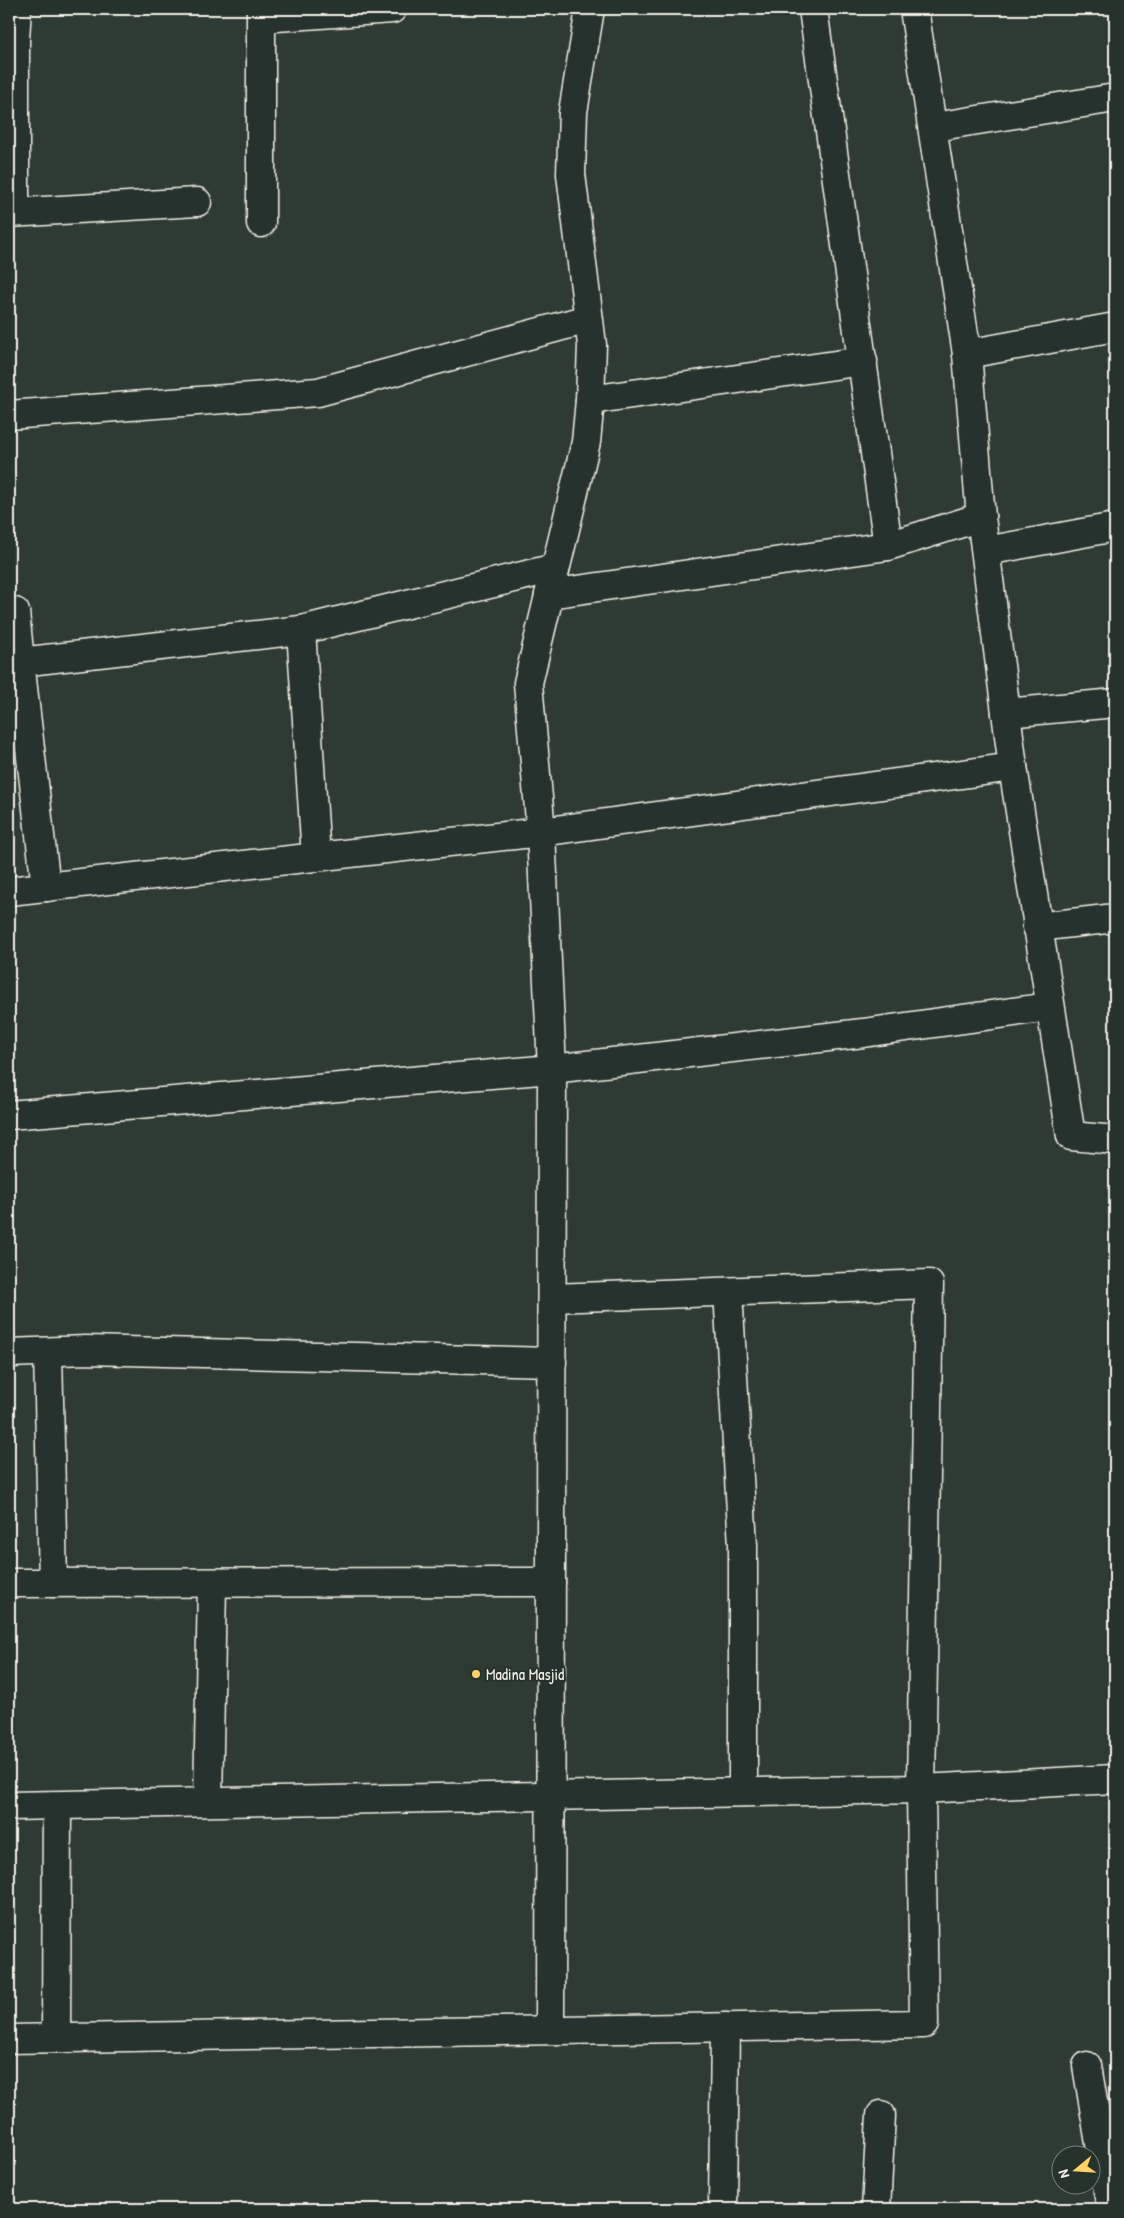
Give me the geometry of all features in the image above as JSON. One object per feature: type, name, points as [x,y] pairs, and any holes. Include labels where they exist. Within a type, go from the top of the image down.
[{"type":"street","points":[[17,9],[12,38],[12,212],[197,202]]},
{"type":"street","points":[[261,223],[262,13],[392,9]]},
{"type":"street","points":[[550,2030],[552,1069],[541,832],[528,683],[586,442],[590,400],[592,345],[571,174],[574,112],[590,9]]},
{"type":"street","points":[[814,9],[888,546]]},
{"type":"street","points":[[914,9],[934,127],[968,354],[982,517],[1013,767],[1049,1007],[1071,1136],[1115,1140]]},
{"type":"street","points":[[934,127],[1115,98]]},
{"type":"street","points":[[9,415],[318,392],[588,318]]},
{"type":"street","points":[[968,354],[1115,327]]},
{"type":"street","points":[[590,400],[863,361]]},
{"type":"street","points":[[20,662],[301,630],[552,581],[888,546],[982,517]]},
{"type":"street","points":[[986,551],[1115,526]]},
{"type":"street","points":[[9,613],[15,612],[46,887]]},
{"type":"street","points":[[301,630],[316,857]]},
{"type":"street","points":[[1006,713],[1115,703]]},
{"type":"street","points":[[9,892],[541,832],[1013,767]]},
{"type":"street","points":[[1037,927],[1115,918]]},
{"type":"street","points":[[9,1115],[552,1069],[863,1033],[1049,1007]]},
{"type":"street","points":[[9,2038],[924,2024],[921,1789],[929,1284],[552,1298]]},
{"type":"street","points":[[728,1292],[743,1545],[743,1792]]},
{"type":"street","points":[[9,1353],[86,1350],[552,1362]]},
{"type":"street","points":[[48,1352],[53,1583]]},
{"type":"street","points":[[9,1583],[551,1582]]},
{"type":"street","points":[[208,1802],[212,1584]]},
{"type":"street","points":[[9,1806],[921,1789],[1115,1779]]},
{"type":"street","points":[[56,2038],[57,1806]]},
{"type":"street","points":[[724,2209],[725,2027]]},
{"type":"street","points":[[1087,2066],[1111,2209]]},
{"type":"street","points":[[876,2209],[882,2115]]},
{"type":"place","name":"Madina Masjid","points":[[476,1674]]}]
